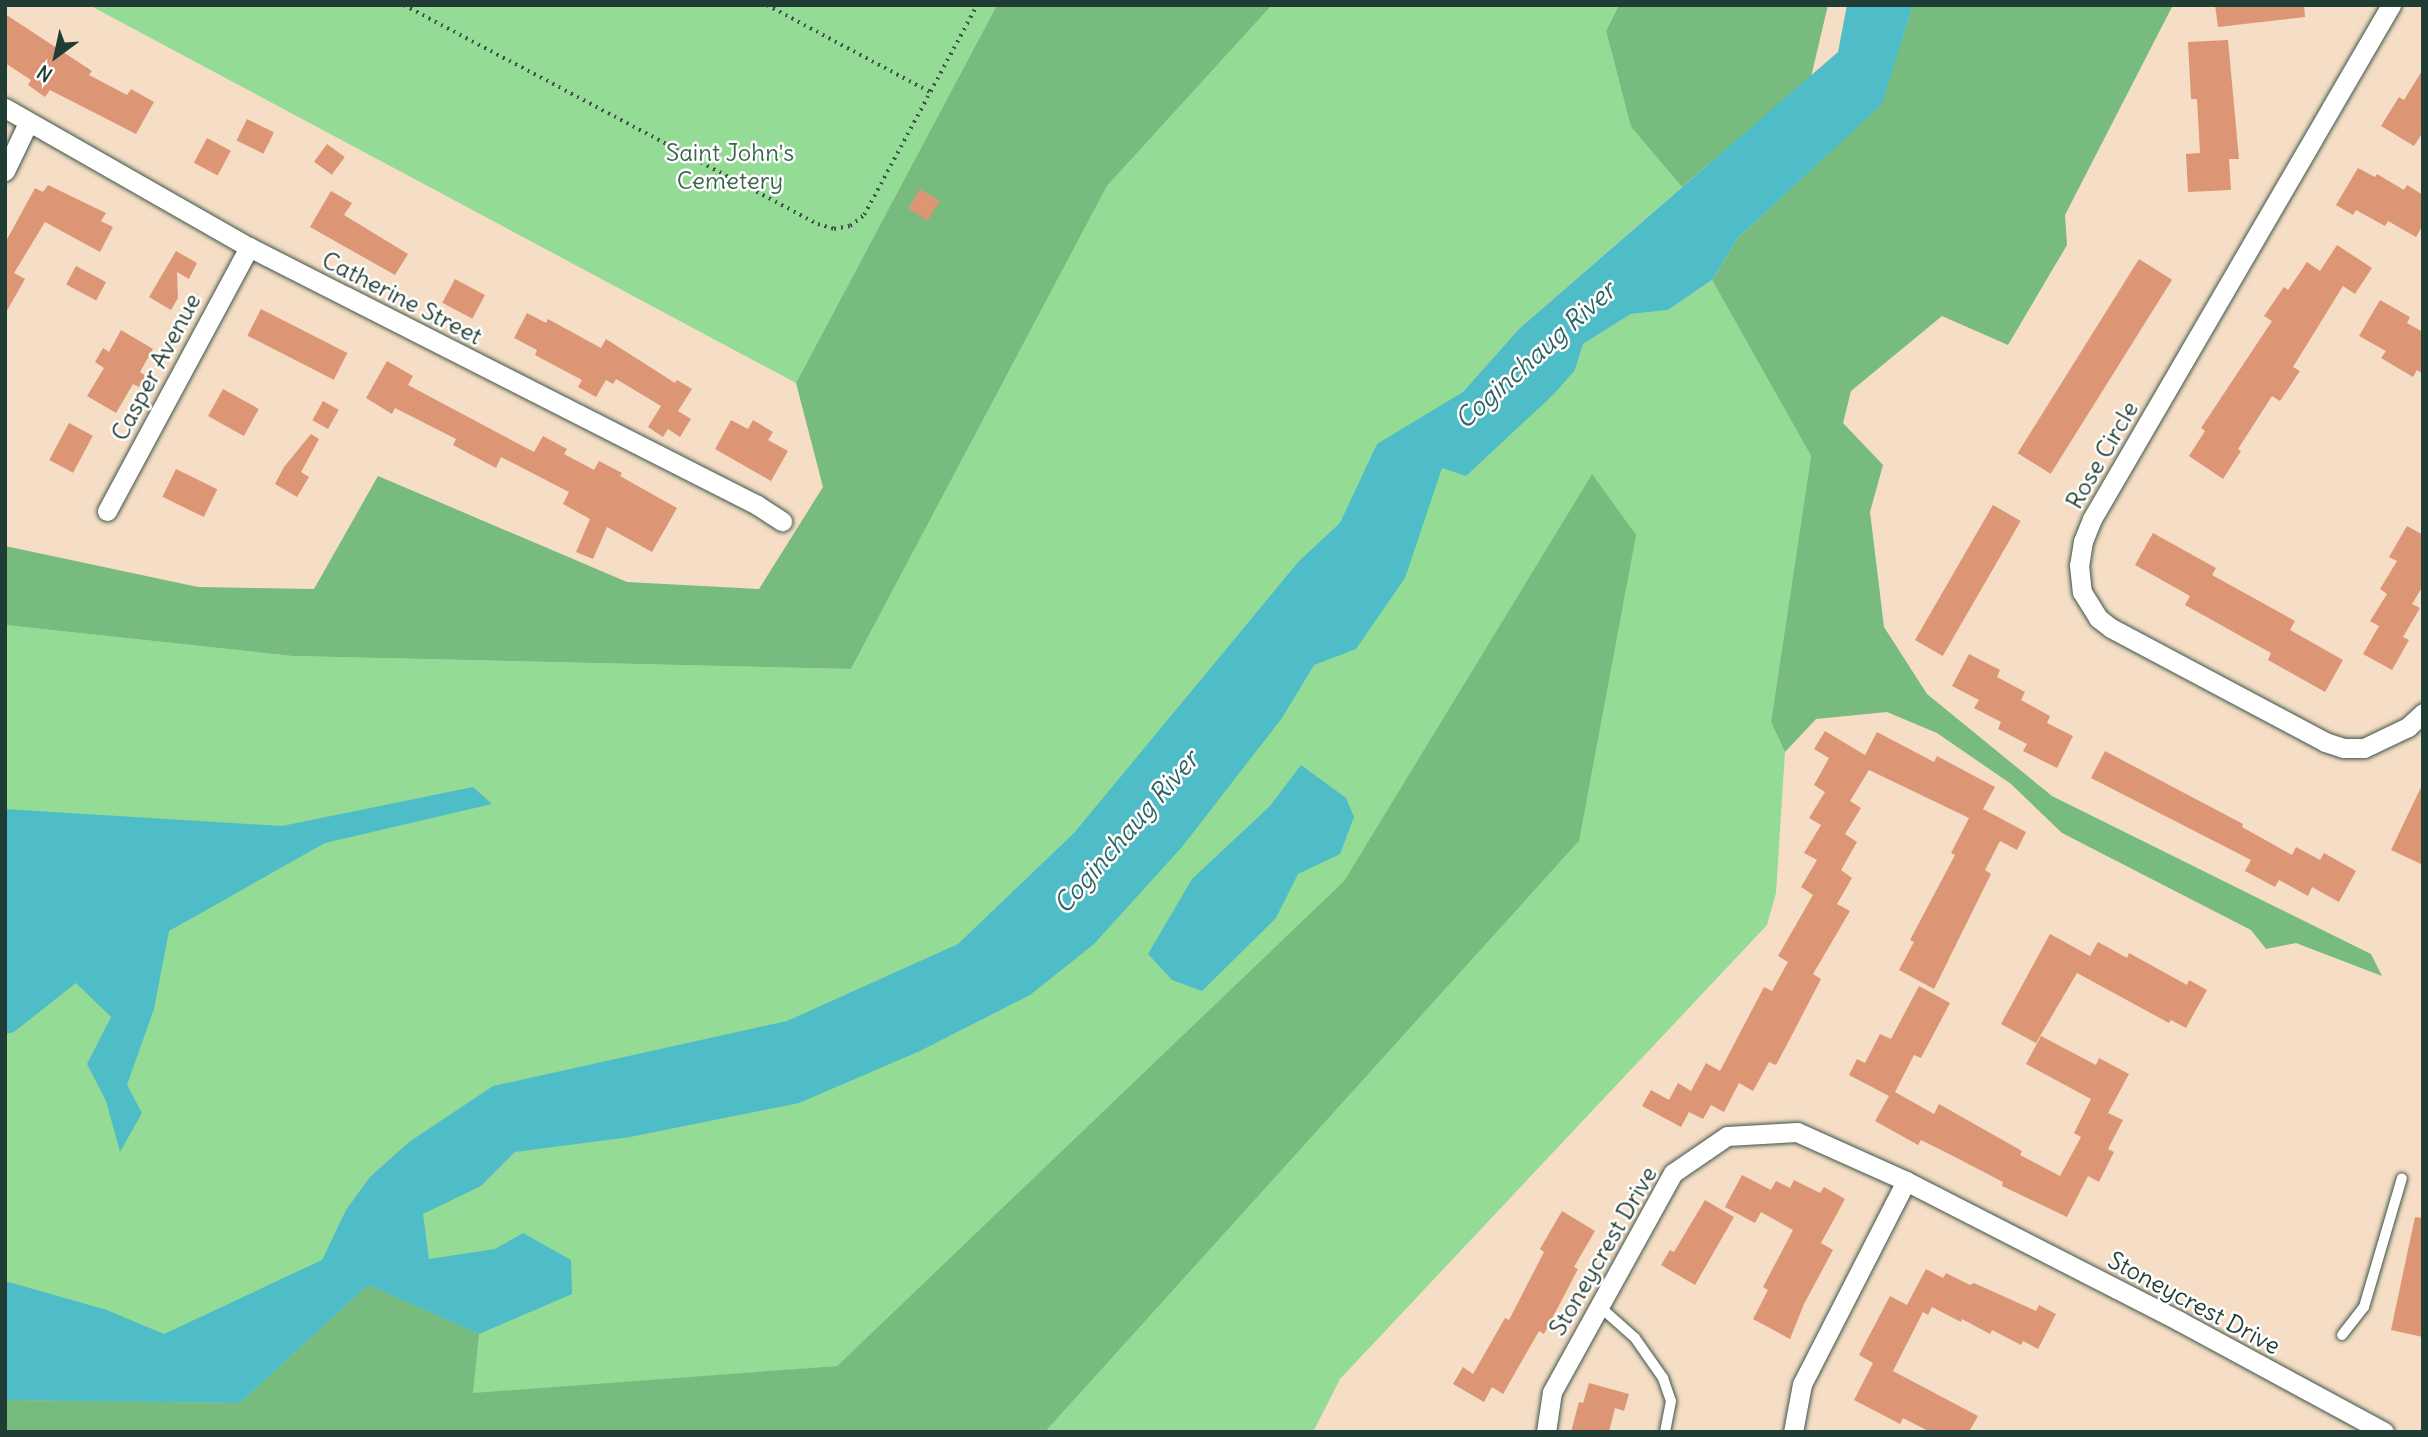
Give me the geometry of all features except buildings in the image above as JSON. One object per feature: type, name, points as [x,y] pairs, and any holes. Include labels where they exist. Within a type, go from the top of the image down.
[{"type":"street","name":"Rose Circle","points":[[2392,5],[2092,519],[2078,565],[2082,592],[2098,618],[2111,628],[2325,742],[2343,748],[2364,748],[2408,727],[2423,713]]},
{"type":"street","name":"Catherine Street","points":[[5,108],[249,247],[745,499],[782,521]]},
{"type":"street","points":[[5,171],[28,123]]},
{"type":"street","name":"Casper Avenue","points":[[107,511],[249,247]]},
{"type":"street","name":"Stoneycrest Drive","points":[[1546,1432],[1552,1392],[1673,1173],[1727,1136],[1797,1132],[1906,1181],[2179,1321],[2384,1432]]},
{"type":"street","points":[[1793,1432],[1802,1384],[1906,1181]]},
{"type":"lane","points":[[2342,1335],[2364,1307],[2402,1178]]},
{"type":"lane","points":[[1599,1306],[1635,1338],[1663,1378],[1671,1401],[1665,1432]]},
{"type":"path","points":[[767,5],[930,92]]},
{"type":"path","points":[[407,6],[818,224],[834,229],[850,226],[864,215],[976,5]]},
{"type":"green space","name":"Saint John's Cemetery","points":[[89,5],[997,5],[796,383]]},
{"type":"green space","points":[[997,5],[1272,5],[1107,186],[851,669],[292,656],[5,625],[5,546],[198,587],[314,589],[378,476],[627,582],[759,589],[823,487],[796,383]]},
{"type":"green space","points":[[1272,5],[1619,5],[1606,31],[1631,127],[1682,187],[1521,327],[1575,370],[1583,344],[1631,314],[1668,310],[1712,280],[1811,456],[1771,722],[1785,752],[1776,893],[1767,925],[1340,1379],[1313,1432],[1045,1432],[1579,841],[1592,474],[1344,881],[837,1366],[5,1432],[5,625],[292,656],[851,669],[1107,186]]},
{"type":"green space","points":[[1619,5],[1828,5],[1811,77],[1682,187],[1631,127],[1606,31]]},
{"type":"green space","points":[[1913,5],[2173,5],[2065,215],[2067,245],[2008,345],[1942,316],[1851,391],[1843,423],[1883,465],[1870,512],[1884,627],[1927,694],[2052,796],[2371,954],[2382,976],[2296,943],[2266,949],[2251,930],[2062,833],[2011,784],[1937,733],[1887,712],[1816,719],[1785,752],[1771,722],[1811,456],[1712,280],[1738,238],[1881,104]]},
{"type":"green space","points":[[1592,474],[1636,535],[1579,841],[1045,1432],[5,1432],[5,1400],[240,1403],[368,1285],[479,1334],[473,1393],[837,1366],[1344,881]]},
{"type":"water","name":"Coginchaug River","points":[[1847,5],[1913,5],[1882,104],[1738,238],[1712,280],[1668,310],[1631,314],[1583,344],[1575,370],[1554,394],[1466,476],[1442,468],[1405,578],[1356,649],[1314,665],[1282,718],[1182,847],[1094,944],[1030,995],[920,1051],[799,1103],[630,1137],[515,1152],[481,1186],[423,1214],[429,1259],[495,1249],[523,1233],[571,1260],[572,1294],[479,1334],[368,1285],[240,1403],[5,1400],[5,1281],[107,1310],[164,1334],[322,1260],[346,1210],[370,1177],[409,1142],[493,1086],[787,1021],[958,944],[1074,833],[1299,561],[1340,523],[1377,444],[1463,392],[1521,327],[1838,52]]},
{"type":"water","points":[[1301,765],[1346,798],[1354,817],[1340,854],[1298,874],[1276,918],[1202,991],[1172,980],[1148,954],[1192,879],[1269,807]]},
{"type":"water","points":[[473,787],[492,804],[325,843],[169,931],[154,1009],[127,1085],[142,1113],[120,1152],[106,1101],[87,1064],[111,1017],[76,983],[14,1032],[5,1034],[5,809],[282,826]]}]
